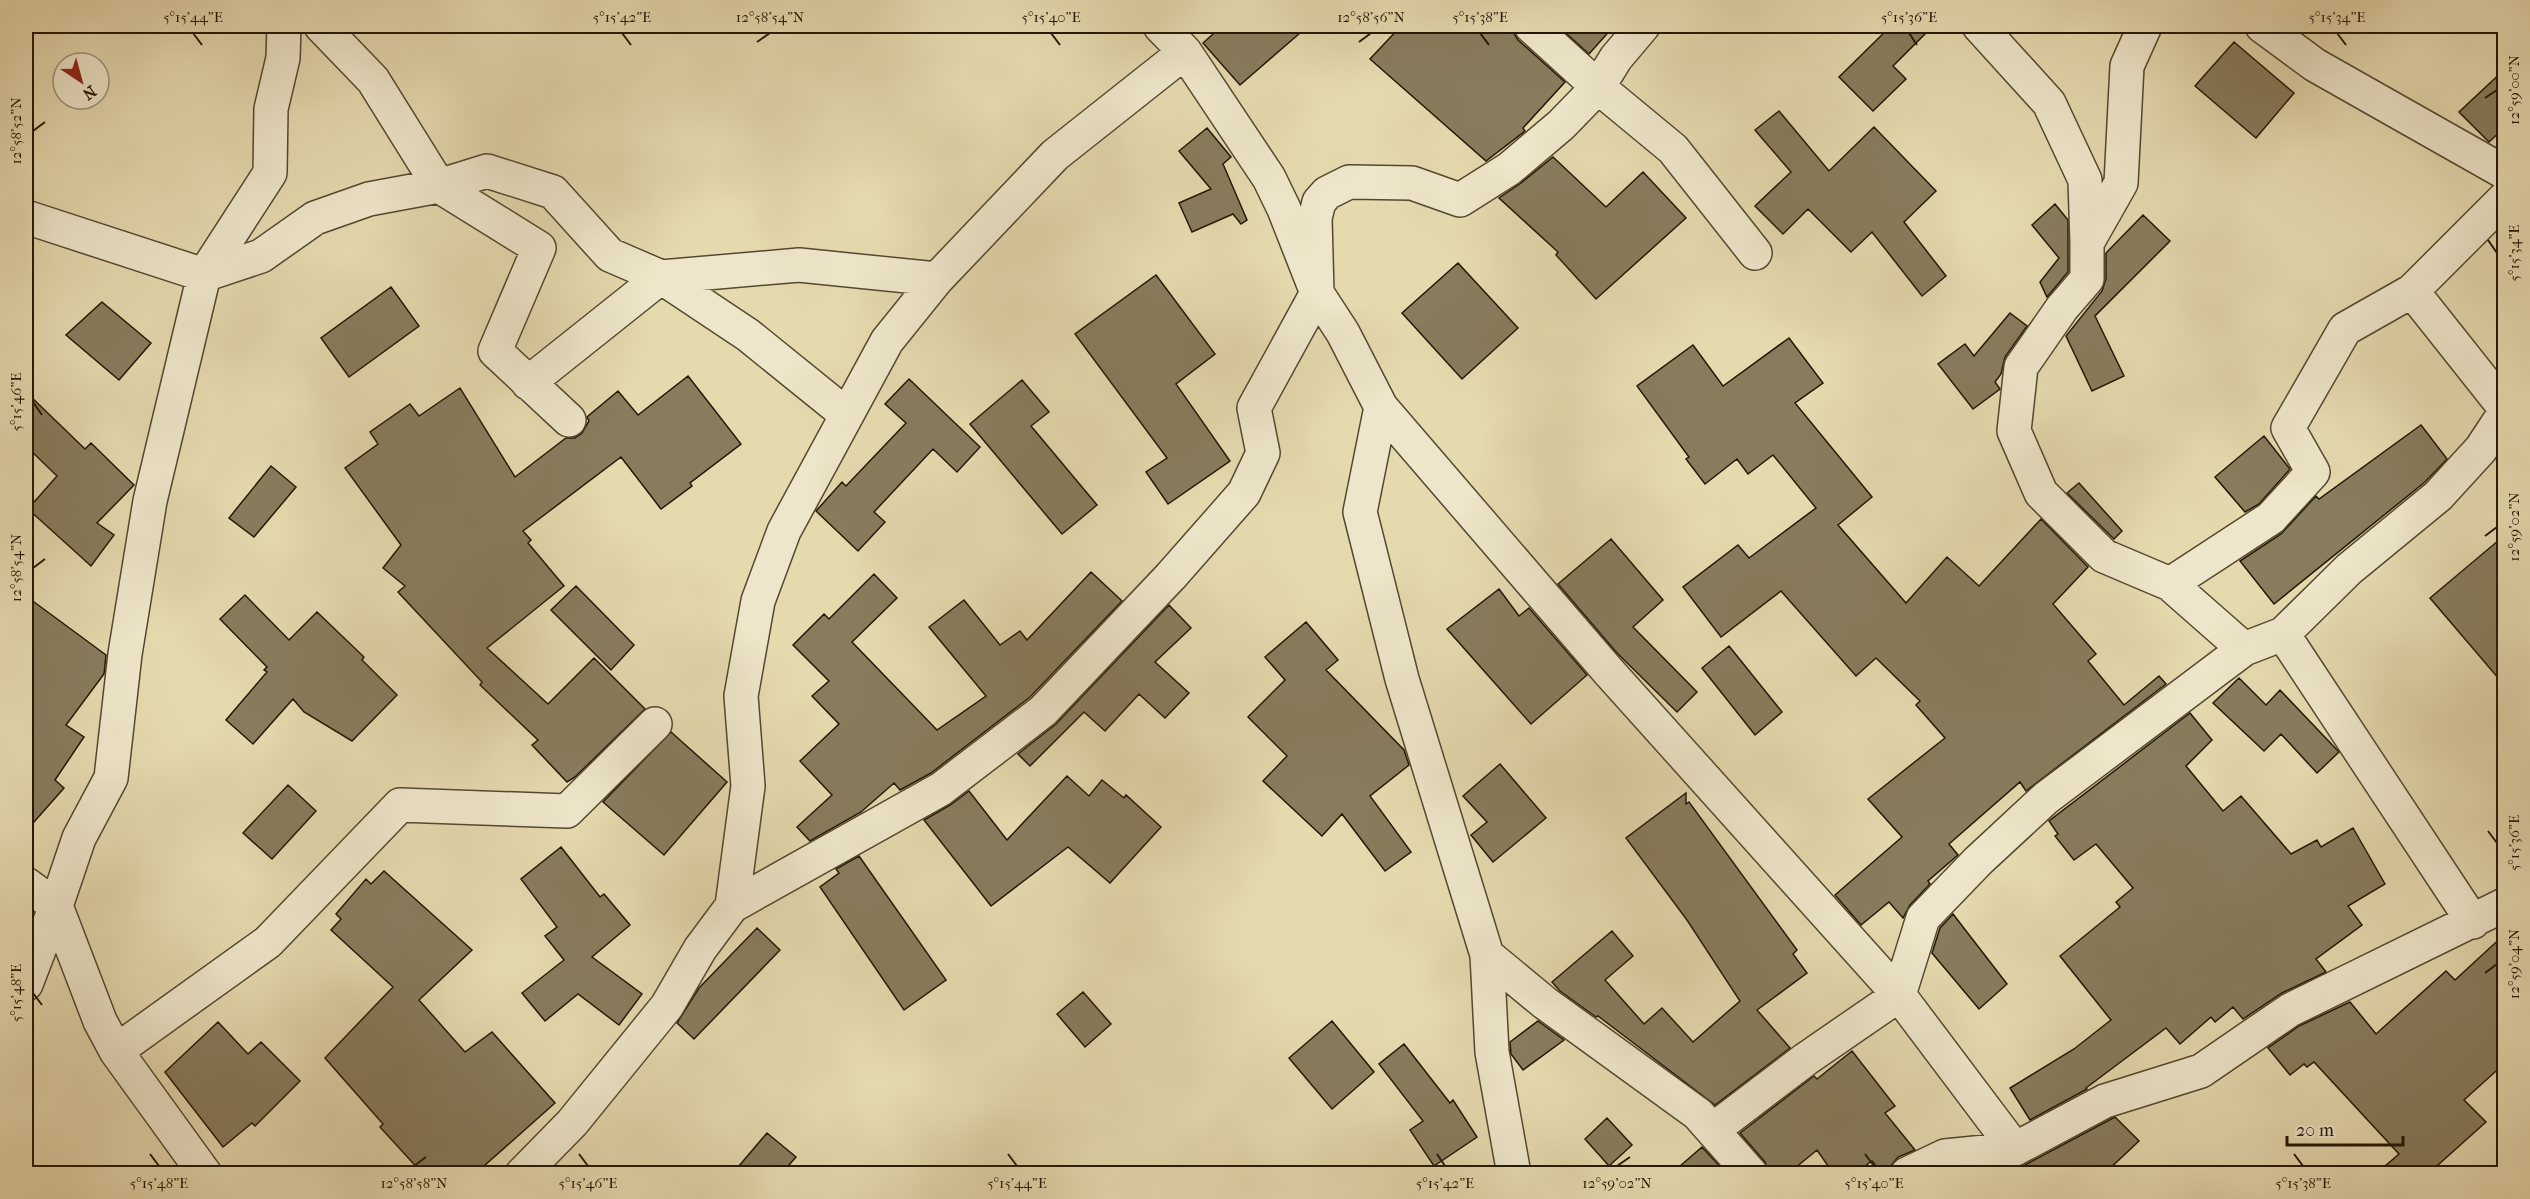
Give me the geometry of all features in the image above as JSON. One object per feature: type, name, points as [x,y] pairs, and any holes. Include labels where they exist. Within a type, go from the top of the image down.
[{"type":"street","points":[[26,984],[79,838],[111,778],[125,654],[150,501],[204,275],[270,173],[272,109],[283,58],[284,26]]},
{"type":"street","points":[[321,26],[373,80],[439,186],[539,248],[495,351],[569,420]]},
{"type":"street","points":[[1531,26],[1598,87],[1673,149],[1755,253]]},
{"type":"street","points":[[522,1173],[572,1123],[667,1006],[700,949],[732,906],[941,789],[1051,703],[1171,576],[1244,493],[1263,453],[1254,408],[1317,293],[1314,218],[1319,202],[1327,193],[1349,182],[1412,183],[1460,200],[1509,169],[1561,125],[1598,87],[1616,58],[1643,26]]},
{"type":"street","points":[[1979,26],[2049,103],[2085,180],[2087,279],[2062,308],[2021,368],[2014,431],[2041,493],[2104,556],[2170,584],[2244,649]]},
{"type":"street","points":[[2087,243],[2121,183],[2127,66],[2145,26]]},
{"type":"street","points":[[2262,26],[2315,65],[2505,172]]},
{"type":"street","points":[[732,906],[748,786],[741,696],[758,601],[784,531],[888,341],[937,279],[1175,35],[1269,178],[1284,209],[1317,293],[1343,333],[1381,407],[1609,672],[1899,995],[2015,1149]]},
{"type":"street","points":[[26,217],[204,275],[261,256],[315,218],[369,200],[439,186],[487,171],[553,192],[610,255],[661,277],[748,335],[847,415]]},
{"type":"street","points":[[2170,584],[2271,518],[2313,472],[2288,428],[2345,329],[2412,291],[2505,199]]},
{"type":"street","points":[[528,383],[661,277],[799,265],[937,279]]},
{"type":"street","points":[[2412,291],[2505,407]]},
{"type":"street","points":[[1381,407],[1360,512],[1402,679],[1487,955],[1492,1052],[1514,1173]]},
{"type":"street","points":[[1714,1129],[1806,1059],[1899,995],[1923,918],[1978,861],[2046,798],[2244,649],[2283,634],[2349,569],[2438,496],[2481,449],[2505,414]]},
{"type":"street","points":[[2283,634],[2473,922]]},
{"type":"street","points":[[116,1051],[268,942],[400,805],[567,811],[655,724]]},
{"type":"street","points":[[26,884],[56,906],[100,1021],[116,1051],[206,1173]]},
{"type":"street","points":[[1906,1173],[1945,1156],[2015,1149],[2105,1101],[2201,1071],[2290,1010],[2505,905]]},
{"type":"street","points":[[1487,955],[1545,1003],[1698,1114],[1714,1129],[1751,1173]]},
{"type":"building","points":[[1222,26],[1308,26],[1240,85],[1203,43]]},
{"type":"building","points":[[1401,26],[1513,26],[1513,32],[1518,40],[1565,82],[1523,128],[1525,131],[1486,161],[1370,59]]},
{"type":"building","points":[[1558,26],[1614,26],[1589,54]]},
{"type":"building","points":[[1891,26],[1933,26],[1893,66],[1906,79],[1873,111],[1839,77]]},
{"type":"building","points":[[2234,42],[2294,93],[2256,138],[2195,86]]},
{"type":"building","points":[[2505,69],[2505,127],[2489,142],[2459,112]]},
{"type":"building","points":[[1779,111],[1829,171],[1874,127],[1936,191],[1904,222],[1946,276],[1922,296],[1872,232],[1851,252],[1808,209],[1783,234],[1755,206],[1791,172],[1755,130]]},
{"type":"building","points":[[1207,128],[1231,157],[1223,164],[1247,220],[1241,224],[1233,214],[1192,232],[1179,203],[1211,189],[1179,151]]},
{"type":"building","points":[[1553,157],[1606,207],[1643,172],[1686,218],[1596,299],[1556,255],[1558,252],[1499,198]]},
{"type":"building","points":[[2055,204],[2068,220],[2068,272],[2047,297],[2040,282],[2059,258],[2032,225]]},
{"type":"building","points":[[2143,215],[2170,241],[2095,316],[2124,376],[2092,391],[2066,336],[2102,291],[2106,279],[2106,253]]},
{"type":"building","points":[[1458,263],[1518,328],[1462,379],[1402,313]]},
{"type":"building","points":[[1156,275],[1215,354],[1176,384],[1230,461],[1168,504],[1146,472],[1167,458],[1075,334]]},
{"type":"building","points":[[391,287],[419,326],[349,377],[321,338]]},
{"type":"building","points":[[102,302],[151,343],[119,380],[66,335]]},
{"type":"building","points":[[2010,313],[2027,326],[2005,357],[2001,374],[1995,382],[2000,389],[1973,409],[1938,364],[1965,344],[1974,356]]},
{"type":"building","points":[[1789,338],[1823,383],[1795,403],[1872,497],[1838,525],[1906,603],[1947,557],[1979,586],[2041,519],[2088,567],[2053,604],[2096,654],[2088,661],[2124,705],[2159,676],[2166,684],[2026,791],[2020,782],[1949,844],[1958,855],[1928,881],[1930,884],[1910,905],[1903,918],[1889,902],[1861,925],[1835,895],[1902,837],[1868,799],[1945,738],[1916,705],[1920,701],[1876,658],[1856,676],[1781,591],[1721,637],[1683,587],[1738,545],[1749,558],[1816,508],[1773,455],[1748,474],[1737,459],[1705,484],[1686,459],[1689,457],[1637,386],[1693,345],[1723,386]]},
{"type":"building","points":[[688,376],[741,444],[690,483],[692,486],[661,509],[621,457],[523,531],[531,540],[528,543],[564,586],[487,648],[548,704],[594,658],[645,709],[575,777],[567,782],[532,745],[538,740],[480,685],[482,682],[398,592],[405,586],[383,568],[401,545],[345,468],[378,444],[370,432],[410,404],[419,416],[460,388],[515,477],[566,438],[575,438],[582,433],[589,421],[587,417],[618,391],[638,415]]},
{"type":"building","points":[[909,379],[980,447],[957,472],[933,449],[874,512],[885,522],[858,551],[816,511],[842,482],[846,486],[906,423],[885,404]]},
{"type":"building","points":[[1022,380],[1049,412],[1031,426],[1097,505],[1062,534],[970,424]]},
{"type":"building","points":[[26,392],[85,449],[91,443],[134,485],[97,523],[114,535],[91,566],[28,509],[57,476],[26,446]]},
{"type":"building","points":[[2421,425],[2447,459],[2425,482],[2274,604],[2240,561],[2281,534],[2316,496],[2319,499]]},
{"type":"building","points":[[2264,436],[2290,469],[2259,504],[2245,512],[2215,477]]},
{"type":"building","points":[[271,466],[296,487],[254,537],[229,518]]},
{"type":"building","points":[[2079,483],[2122,531],[2114,539],[2067,493]]},
{"type":"building","points":[[2505,535],[2505,686],[2430,598]]},
{"type":"building","points":[[1611,539],[1663,600],[1633,627],[1697,692],[1677,712],[1617,653],[1558,584]]},
{"type":"building","points":[[1091,572],[1122,601],[1030,697],[931,773],[900,790],[894,783],[861,812],[810,841],[797,827],[832,795],[800,761],[839,724],[812,696],[829,681],[793,645],[824,614],[829,619],[874,574],[897,598],[852,642],[937,730],[986,696],[929,627],[964,600],[1000,645],[1020,631],[1027,640]]},
{"type":"building","points":[[576,586],[634,645],[611,670],[551,610]]},
{"type":"building","points":[[1499,589],[1519,616],[1529,608],[1587,675],[1531,724],[1447,629]]},
{"type":"building","points":[[245,595],[289,640],[317,612],[364,657],[362,660],[397,695],[352,741],[304,712],[293,699],[253,744],[226,720],[267,672],[264,670],[267,667],[220,619]]},
{"type":"building","points":[[26,596],[106,655],[104,674],[66,725],[84,737],[55,780],[64,788],[26,831]]},
{"type":"building","points":[[1169,605],[1191,628],[1155,662],[1189,693],[1165,718],[1139,694],[1105,731],[1084,712],[1030,766],[1018,754],[1056,724]]},
{"type":"building","points":[[1306,622],[1338,660],[1326,670],[1404,750],[1409,765],[1370,796],[1411,852],[1385,871],[1342,814],[1322,836],[1263,781],[1287,756],[1248,717],[1285,680],[1265,657]]},
{"type":"building","points":[[1729,646],[1782,712],[1755,735],[1702,668]]},
{"type":"building","points":[[2239,678],[2266,705],[2280,690],[2339,752],[2317,773],[2281,734],[2264,751],[2213,703]]},
{"type":"building","points":[[2190,713],[2212,740],[2186,766],[2223,811],[2241,796],[2291,854],[2317,840],[2321,847],[2353,828],[2385,884],[2348,906],[2362,925],[2316,959],[2326,972],[2282,993],[2243,1019],[2233,1007],[2215,1022],[2211,1017],[2180,1044],[2166,1028],[2087,1089],[2030,1120],[2010,1088],[2074,1049],[2111,1020],[2060,956],[2120,907],[2116,902],[2133,888],[2096,844],[2074,860],[2055,836],[2058,834],[2049,821]]},
{"type":"building","points":[[671,732],[727,782],[664,855],[603,802]]},
{"type":"building","points":[[1500,764],[1546,818],[1493,862],[1471,835],[1487,822],[1463,796]]},
{"type":"building","points":[[1067,776],[1089,796],[1102,780],[1124,798],[1126,795],[1161,827],[1110,883],[1068,847],[991,906],[924,820],[969,791],[1007,840]]},
{"type":"building","points":[[288,785],[316,811],[272,859],[243,833]]},
{"type":"building","points":[[1686,793],[1686,804],[1689,802],[1797,950],[1793,954],[1807,973],[1757,1010],[1790,1048],[1715,1105],[1598,1016],[1596,1017],[1560,991],[1552,982],[1612,931],[1633,956],[1605,980],[1644,1024],[1662,1008],[1693,1042],[1740,1001],[1687,920],[1626,838]]},
{"type":"building","points":[[561,847],[600,897],[604,894],[630,925],[592,957],[642,994],[619,1025],[578,994],[545,1021],[522,993],[564,960],[545,936],[557,927],[521,879]]},
{"type":"building","points":[[859,856],[946,980],[904,1010],[820,887],[839,873],[836,869]]},
{"type":"building","points":[[384,871],[472,950],[419,1000],[465,1052],[492,1032],[555,1103],[476,1173],[422,1173],[380,1127],[383,1124],[325,1058],[393,987],[331,930],[341,919],[336,914],[366,879],[371,884]]},
{"type":"building","points":[[1953,914],[2007,984],[1979,1009],[1932,953],[1940,928]]},
{"type":"building","points":[[757,928],[780,950],[694,1039],[677,1023],[699,988]]},
{"type":"building","points":[[2505,934],[2505,1063],[2464,1100],[2486,1122],[2429,1173],[2377,1173],[2399,1154],[2314,1062],[2307,1067],[2304,1064],[2290,1075],[2268,1048],[2299,1026],[2350,1002],[2376,1034],[2446,971],[2455,980]]},
{"type":"building","points":[[1083,992],[1111,1024],[1085,1047],[1057,1014]]},
{"type":"building","points":[[1332,1021],[1374,1072],[1332,1109],[1289,1058]]},
{"type":"building","points":[[1538,1021],[1564,1040],[1523,1070],[1511,1054],[1510,1042]]},
{"type":"building","points":[[218,1022],[248,1054],[261,1042],[300,1081],[255,1126],[252,1123],[223,1147],[165,1072]]},
{"type":"building","points":[[1404,1044],[1450,1103],[1453,1100],[1477,1137],[1434,1166],[1410,1130],[1423,1121],[1379,1064]]},
{"type":"building","points":[[1852,1051],[1895,1106],[1885,1113],[1915,1150],[1898,1157],[1885,1173],[1882,1173],[1872,1161],[1855,1173],[1833,1173],[1817,1150],[1789,1173],[1769,1173],[1765,1162],[1740,1133],[1814,1076],[1817,1079]]},
{"type":"building","points":[[2115,1117],[2139,1141],[2105,1173],[2015,1173],[2023,1166]]},
{"type":"building","points":[[1607,1118],[1632,1145],[1609,1166],[1585,1139]]},
{"type":"building","points":[[767,1133],[796,1157],[782,1173],[733,1173]]},
{"type":"building","points":[[1702,1147],[1726,1173],[1672,1173]]}]
